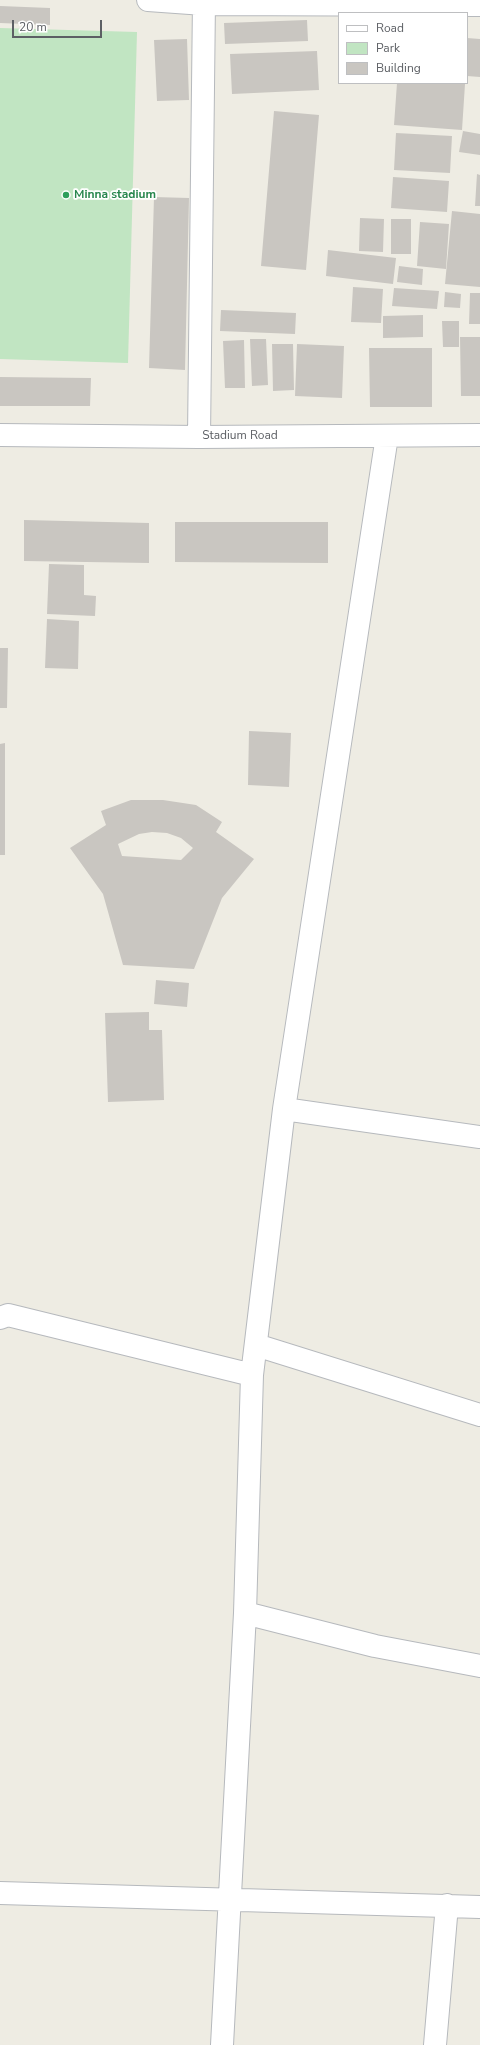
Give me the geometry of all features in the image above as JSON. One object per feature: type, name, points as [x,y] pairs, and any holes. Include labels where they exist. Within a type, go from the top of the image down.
[{"type":"street","points":[[148,0],[480,5]]},
{"type":"street","points":[[199,437],[204,2]]},
{"type":"street","name":"Stadium Road","points":[[0,435],[199,437],[480,435]]},
{"type":"street","points":[[222,2045],[245,1613],[252,1375],[284,1109],[387,436]]},
{"type":"street","points":[[284,1109],[480,1137]]},
{"type":"street","points":[[0,1318],[8,1315],[252,1375]]},
{"type":"street","points":[[256,1345],[480,1415]]},
{"type":"street","points":[[245,1613],[375,1646],[480,1666]]},
{"type":"street","points":[[0,1894],[480,1907]]},
{"type":"street","points":[[435,2045],[447,1905]]},
{"type":"green space","name":"Minna stadium","points":[[0,28],[137,32],[128,363],[0,359]]},
{"type":"building","points":[[0,6],[50,8],[50,25],[0,23]]},
{"type":"building","points":[[307,20],[308,41],[225,44],[224,23]]},
{"type":"building","points":[[468,38],[480,39],[480,77],[468,76]]},
{"type":"building","points":[[187,39],[189,100],[157,101],[154,40]]},
{"type":"building","points":[[317,51],[319,90],[232,94],[230,54]]},
{"type":"building","points":[[397,84],[465,84],[462,130],[394,125]]},
{"type":"building","points":[[274,111],[319,115],[306,270],[261,266]]},
{"type":"building","points":[[463,131],[480,134],[480,155],[459,152]]},
{"type":"building","points":[[396,133],[452,136],[450,173],[394,170]]},
{"type":"building","points":[[477,174],[480,175],[480,206],[475,206]]},
{"type":"building","points":[[393,177],[449,181],[447,212],[391,208]]},
{"type":"building","points":[[154,197],[189,198],[185,370],[149,368]]},
{"type":"building","points":[[452,211],[480,214],[480,287],[445,284]]},
{"type":"building","points":[[360,218],[384,219],[383,252],[359,251]]},
{"type":"building","points":[[391,219],[411,219],[411,254],[391,254]]},
{"type":"building","points":[[420,222],[449,224],[446,269],[417,266]]},
{"type":"building","points":[[328,250],[396,258],[393,284],[326,276]]},
{"type":"building","points":[[399,266],[423,269],[422,285],[397,282]]},
{"type":"building","points":[[353,287],[383,289],[381,323],[351,322]]},
{"type":"building","points":[[394,288],[439,291],[437,309],[392,306]]},
{"type":"building","points":[[445,292],[461,294],[460,308],[444,307]]},
{"type":"building","points":[[470,293],[480,293],[480,324],[469,324]]},
{"type":"building","points":[[221,310],[296,313],[295,334],[220,331]]},
{"type":"building","points":[[423,315],[423,337],[383,338],[383,316]]},
{"type":"building","points":[[442,321],[459,321],[459,347],[443,347]]},
{"type":"building","points":[[460,337],[480,337],[480,396],[461,396]]},
{"type":"building","points":[[250,339],[266,339],[268,385],[252,386]]},
{"type":"building","points":[[244,340],[245,388],[225,388],[223,341]]},
{"type":"building","points":[[272,344],[293,344],[294,390],[273,391]]},
{"type":"building","points":[[297,344],[344,346],[342,398],[295,396]]},
{"type":"building","points":[[369,348],[432,348],[432,407],[370,407]]},
{"type":"building","points":[[0,377],[91,378],[90,406],[0,406]]},
{"type":"building","points":[[24,520],[149,523],[149,563],[24,561]]},
{"type":"building","points":[[175,522],[328,522],[328,563],[175,562]]},
{"type":"building","points":[[49,564],[84,565],[84,595],[96,596],[95,616],[47,614]]},
{"type":"building","points":[[47,619],[79,621],[78,669],[45,668]]},
{"type":"building","points":[[0,648],[8,648],[7,708],[0,708]]},
{"type":"building","points":[[249,731],[291,733],[289,787],[248,785]]},
{"type":"building","points":[[5,743],[5,855],[0,855],[0,744]]},
{"type":"building","points":[[131,800],[163,800],[196,805],[222,822],[216,832],[254,859],[222,898],[194,969],[123,965],[103,894],[70,848],[106,825],[101,811]],"holes":[[[152,832],[167,833],[181,838],[193,848],[181,860],[122,856],[118,844],[139,834]]]},
{"type":"building","points":[[156,980],[189,983],[187,1007],[154,1004]]},
{"type":"building","points":[[149,1012],[149,1030],[162,1030],[164,1100],[108,1102],[105,1013]]},
{"type":"place","name":"Minna stadium","points":[[66,195]]}]
